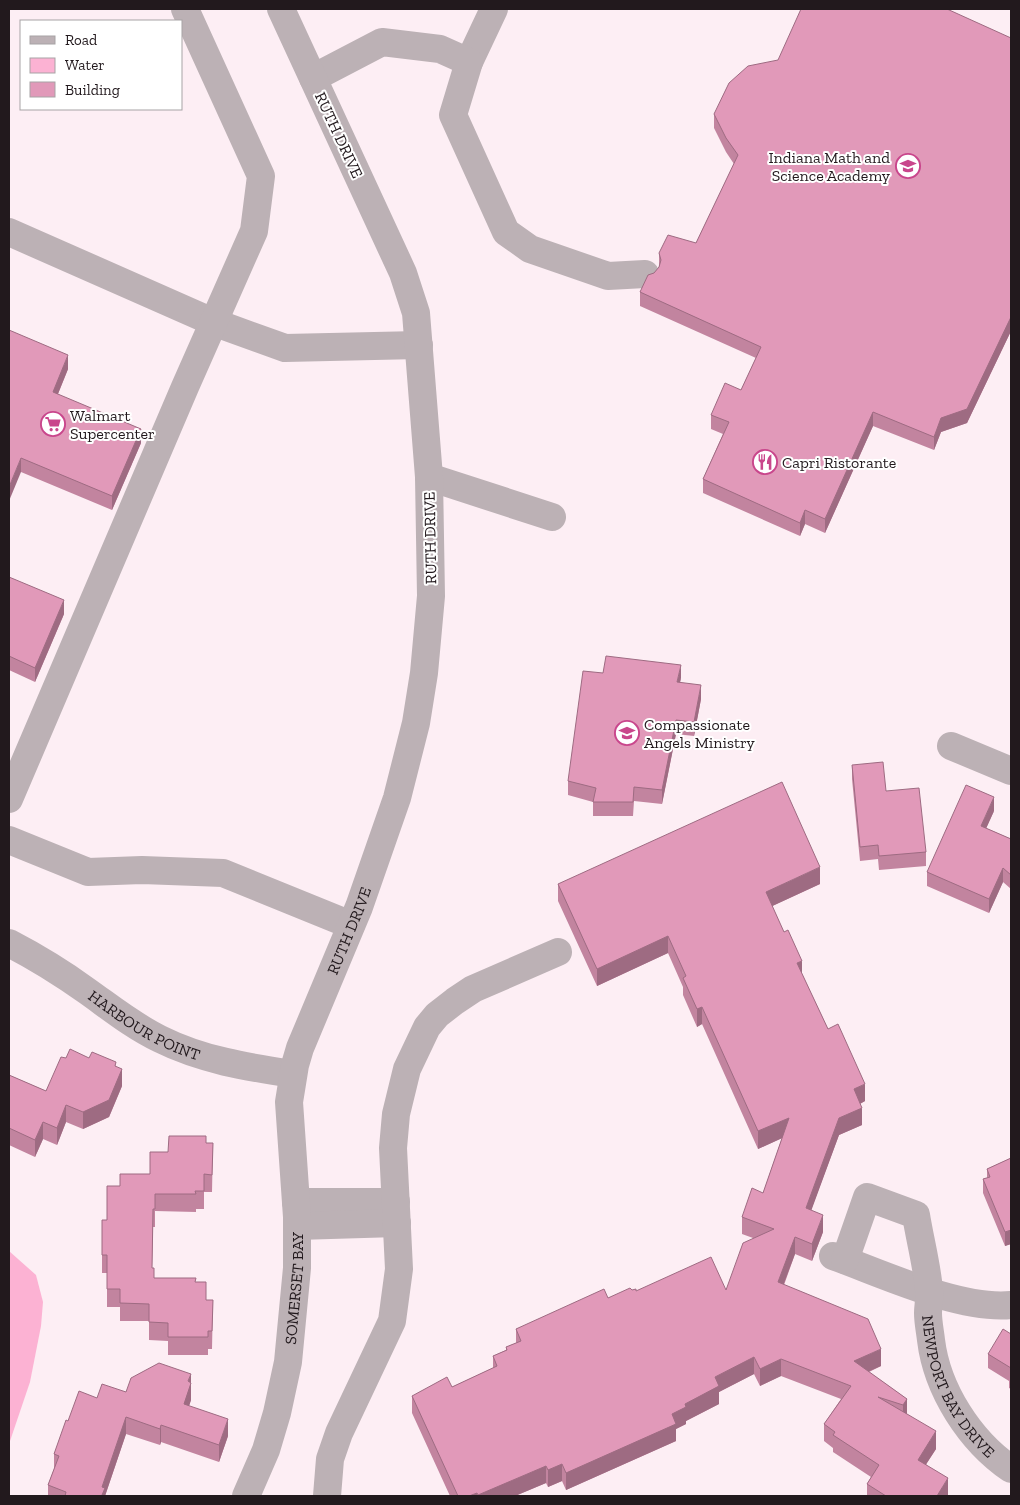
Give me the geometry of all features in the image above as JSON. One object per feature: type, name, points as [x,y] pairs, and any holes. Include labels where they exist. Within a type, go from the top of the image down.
[{"type":"street","points":[[9,799],[213,322],[254,231],[261,176],[184,9]]},
{"type":"street","name":"RUTH DRIVE","points":[[281,9],[403,273],[416,313],[429,477],[431,596],[424,673],[416,723],[397,798],[372,871],[300,1048],[293,1074]]},
{"type":"street","points":[[494,9],[469,62],[453,115],[506,232],[530,249],[608,276],[645,274]]},
{"type":"street","points":[[313,78],[382,42],[440,49],[469,62]]},
{"type":"street","points":[[9,232],[213,322],[285,348],[420,345]]},
{"type":"street","points":[[429,477],[552,517]]},
{"type":"street","points":[[951,746],[1011,771]]},
{"type":"street","points":[[9,840],[88,872],[142,870],[224,873],[351,925]]},
{"type":"street","name":"HARBOUR POINT","points":[[9,943],[58,971],[115,1012],[160,1039],[207,1058],[240,1066],[293,1074]]},
{"type":"street","points":[[327,1496],[330,1459],[339,1433],[392,1322],[399,1269],[393,1148],[396,1114],[407,1069],[427,1028],[437,1016],[455,1001],[473,989],[558,952]]},
{"type":"street","name":"SOMERSET BAY","points":[[246,1496],[266,1450],[284,1388],[288,1362],[297,1268],[296,1214],[289,1102],[293,1074]]},
{"type":"street","name":"NEWPORT BAY DRIVE","points":[[1011,1305],[992,1305],[974,1302],[929,1291],[839,1258],[867,1197],[916,1216],[929,1291],[928,1315],[932,1352],[948,1394],[975,1436],[989,1451],[1011,1469]]},
{"type":"street","points":[[296,1214],[397,1213]]},
{"type":"water","points":[[9,1251],[36,1275],[43,1302],[41,1326],[30,1382],[9,1444]]},
{"type":"building","points":[[801,9],[947,9],[1011,38],[1011,317],[967,409],[941,418],[934,437],[873,412],[825,519],[805,510],[800,523],[703,479],[729,422],[711,415],[725,383],[741,390],[761,347],[640,292],[648,275],[654,273],[659,267],[661,260],[659,253],[668,235],[696,243],[738,155],[726,138],[714,114],[729,83],[748,66],[778,60]]},
{"type":"building","name":"Walmart Supercenter","points":[[9,330],[68,355],[53,392],[141,429],[112,496],[21,458],[9,487]]},
{"type":"building","points":[[9,577],[64,600],[35,668],[9,656]]},
{"type":"building","points":[[606,656],[681,665],[677,682],[701,685],[694,722],[676,720],[662,790],[634,787],[633,802],[593,802],[596,788],[568,781],[583,671],[603,673]]},
{"type":"building","points":[[883,762],[886,791],[919,788],[926,852],[879,856],[878,845],[860,847],[852,765]]},
{"type":"building","points":[[782,782],[820,867],[766,892],[784,932],[788,930],[802,961],[797,963],[828,1029],[838,1024],[865,1084],[854,1089],[862,1108],[839,1118],[806,1208],[823,1215],[812,1244],[795,1237],[778,1282],[868,1319],[881,1349],[854,1361],[907,1399],[903,1405],[878,1397],[936,1431],[918,1460],[948,1478],[937,1496],[886,1496],[867,1484],[879,1465],[833,1435],[835,1432],[824,1424],[851,1386],[781,1359],[760,1369],[754,1357],[715,1377],[719,1386],[685,1404],[686,1407],[672,1414],[676,1424],[566,1473],[562,1464],[548,1470],[546,1466],[478,1495],[477,1493],[469,1496],[458,1496],[412,1396],[447,1377],[452,1387],[497,1366],[493,1356],[507,1350],[506,1347],[521,1341],[516,1329],[604,1289],[608,1298],[630,1288],[632,1290],[636,1289],[636,1291],[711,1257],[726,1290],[743,1243],[774,1229],[742,1217],[752,1188],[763,1193],[789,1118],[758,1131],[702,1007],[697,1009],[683,978],[686,976],[668,936],[597,969],[558,884]]},
{"type":"building","points":[[966,785],[994,797],[981,826],[1011,839],[1011,875],[1003,868],[989,899],[927,872]]},
{"type":"building","points":[[70,1049],[89,1058],[92,1052],[116,1062],[115,1066],[122,1069],[109,1100],[83,1112],[66,1105],[57,1128],[43,1122],[35,1140],[9,1128],[9,1075],[46,1091],[61,1057],[66,1058]]},
{"type":"building","points":[[169,1136],[206,1136],[206,1143],[213,1143],[212,1175],[204,1174],[204,1191],[195,1191],[196,1194],[155,1194],[155,1209],[153,1209],[152,1268],[154,1268],[154,1278],[196,1278],[195,1282],[206,1282],[206,1300],[213,1300],[212,1331],[208,1331],[208,1337],[168,1337],[168,1323],[149,1322],[149,1304],[120,1303],[120,1289],[107,1289],[107,1255],[102,1255],[102,1220],[107,1220],[107,1186],[120,1186],[120,1174],[150,1174],[150,1152],[168,1152]]},
{"type":"building","points":[[1011,1158],[1011,1230],[1005,1232],[983,1179],[990,1177],[987,1169]]},
{"type":"building","points":[[1003,1329],[1011,1334],[1011,1368],[988,1354]]},
{"type":"building","points":[[159,1363],[191,1374],[188,1381],[191,1383],[184,1404],[228,1419],[219,1445],[161,1425],[160,1429],[126,1417],[102,1487],[105,1488],[102,1495],[106,1496],[65,1496],[66,1492],[48,1485],[59,1456],[54,1454],[79,1391],[97,1398],[102,1384],[126,1392],[131,1378]]},
{"type":"place","name":"Indiana Math and Science Academy","points":[[908,166]]},
{"type":"place","name":"Walmart Supercenter","points":[[53,424]]},
{"type":"place","name":"Capri Ristorante","points":[[765,462]]},
{"type":"place","name":"Compassionate Angels Ministry","points":[[627,733]]}]
